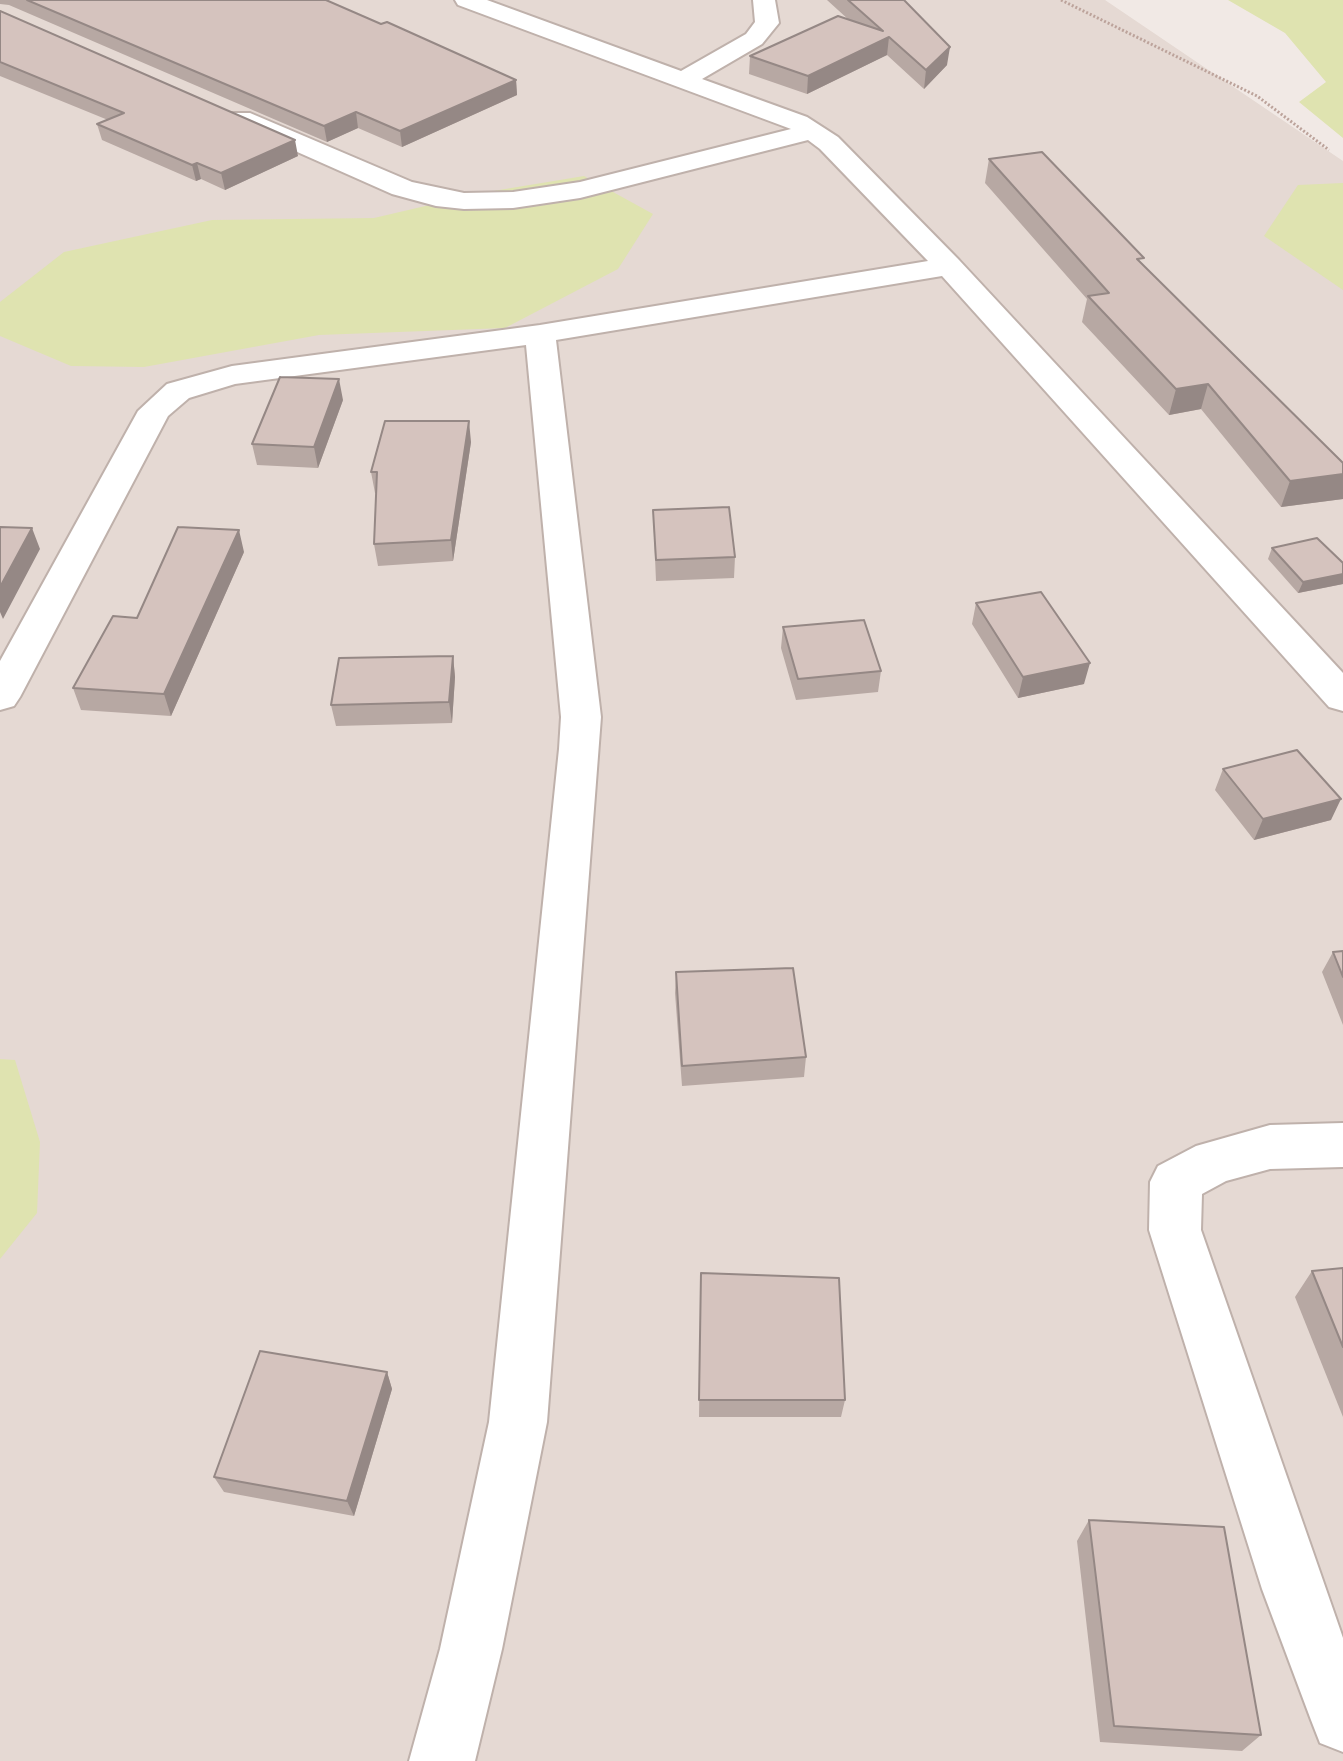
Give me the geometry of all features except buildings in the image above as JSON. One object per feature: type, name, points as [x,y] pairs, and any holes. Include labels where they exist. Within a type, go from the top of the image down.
[{"type":"street","points":[[466,0],[684,79],[798,122],[814,131],[949,266],[1343,698]]},
{"type":"street","points":[[684,79],[754,39],[767,23],[764,0]]},
{"type":"street","points":[[219,108],[402,188],[436,198],[464,201],[513,200],[580,190],[814,131]]},
{"type":"street","points":[[0,697],[145,426],[164,400],[192,385],[232,375],[540,334],[949,266]]},
{"type":"street","points":[[442,1761],[471,1649],[518,1422],[579,749],[578,687],[540,334]]},
{"type":"street","points":[[1343,1145],[1270,1147],[1214,1162],[1176,1182],[1175,1230],[1293,1589],[1343,1720]]},
{"type":"path","points":[[1061,0],[1257,96],[1329,150]]},
{"type":"shaded area","points":[[0,0],[1105,0],[1343,161],[1343,1761],[0,1761]]},
{"type":"green space","points":[[1228,0],[1343,0],[1343,138],[1299,102],[1326,82],[1285,33]]},
{"type":"green space","points":[[584,176],[653,214],[618,269],[505,328],[319,335],[144,367],[71,366],[0,336],[0,302],[64,252],[212,220],[374,218],[481,193]]},
{"type":"green space","points":[[1343,183],[1343,290],[1264,236],[1298,185]]},
{"type":"green space","points":[[0,1059],[15,1060],[40,1142],[37,1213],[0,1259]]}]
